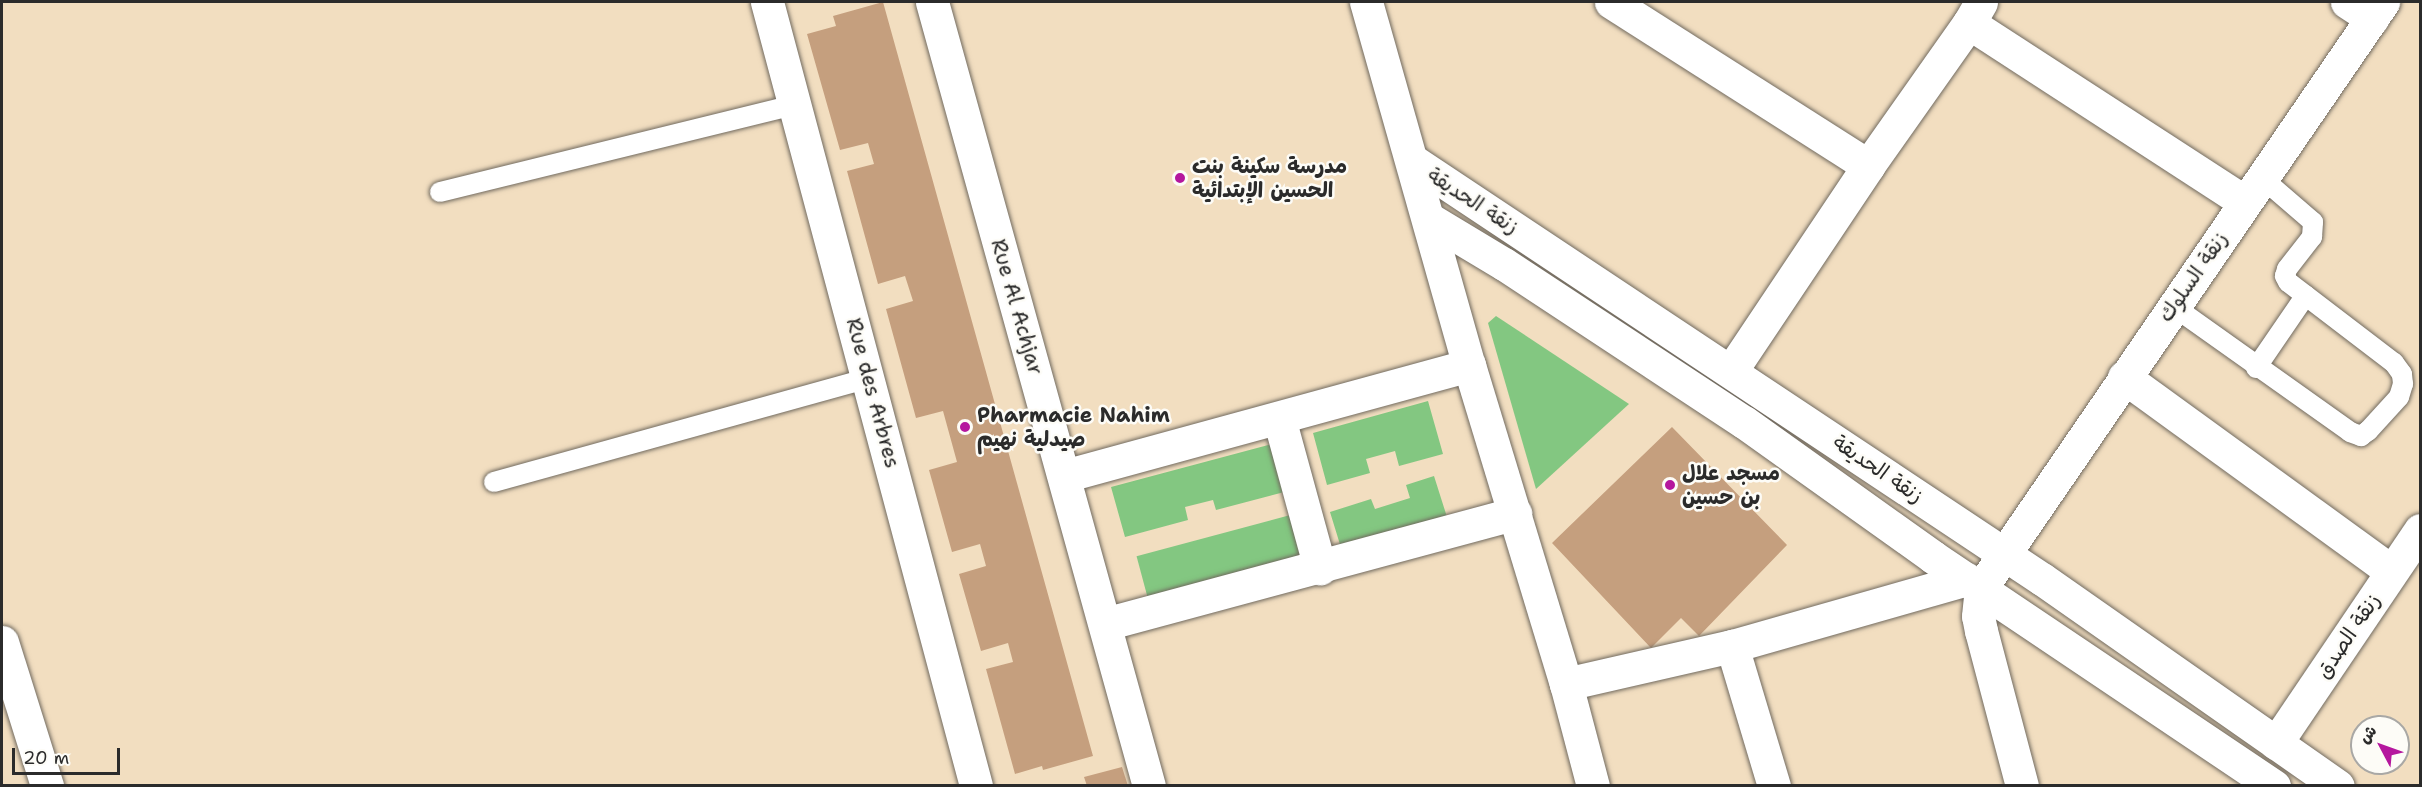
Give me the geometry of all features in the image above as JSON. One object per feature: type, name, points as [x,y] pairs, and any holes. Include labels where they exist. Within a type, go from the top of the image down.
[{"type":"street","name":"Rue des Arbres","points":[[767,2],[870,378],[976,786]]},
{"type":"street","name":"Rue Al Achjar","points":[[932,2],[1149,786]]},
{"type":"street","points":[[1366,2],[1413,161],[1469,365],[1566,684],[1593,786]]},
{"type":"street","points":[[1611,2],[1868,166]]},
{"type":"street","name":"زنقة السلوك","points":[[1974,584],[2005,555],[2253,190],[2368,7]]},
{"type":"street","points":[[1731,371],[1868,166],[1975,12],[2253,190]]},
{"type":"street","name":"زنقة الحديقة","points":[[1413,161],[2005,555],[2338,786]]},
{"type":"street","name":"زنقة الحديقة","points":[[1429,219],[1514,270],[1744,422],[1974,584],[2274,786]]},
{"type":"street","points":[[1064,476],[1469,365]]},
{"type":"street","points":[[2124,377],[2391,571]]},
{"type":"street","points":[[1279,418],[1320,568]]},
{"type":"street","points":[[1105,624],[1320,568],[1515,513]]},
{"type":"street","name":"زنقة الصدق","points":[[2276,743],[2421,530]]},
{"type":"street","points":[[1566,684],[1732,646],[1974,584],[1981,631],[2022,786]]},
{"type":"street","points":[[2,642],[46,786]]},
{"type":"street","points":[[1732,646],[1774,786]]},
{"type":"lane","points":[[440,192],[795,105]]},
{"type":"lane","points":[[2173,306],[2256,368],[2340,426],[2361,436],[2376,424],[2399,397],[2403,384],[2402,374],[2394,363],[2288,282],[2285,276],[2287,269],[2312,237],[2313,222],[2253,190]]},
{"type":"lane","points":[[2256,368],[2306,295]]},
{"type":"lane","points":[[494,482],[870,378]]},
{"type":"green space","points":[[1496,316],[1629,404],[1536,489],[1488,323]]},
{"type":"green space","points":[[1428,401],[1443,454],[1399,466],[1395,451],[1366,459],[1370,473],[1327,485],[1313,433]]},
{"type":"green space","points":[[1276,443],[1288,491],[1216,510],[1213,500],[1185,507],[1188,520],[1125,537],[1111,487]]},
{"type":"green space","points":[[1434,476],[1447,517],[1342,551],[1330,512],[1371,499],[1375,509],[1410,498],[1406,485]]},
{"type":"green space","points":[[1294,514],[1305,555],[1147,597],[1137,556]]},
{"type":"building","points":[[883,2],[1093,756],[1043,770],[1042,766],[1015,774],[986,669],[1013,662],[1008,643],[981,651],[959,574],[986,566],[980,544],[952,552],[929,470],[957,462],[943,411],[916,418],[886,309],[913,301],[905,276],[878,284],[847,171],[874,164],[868,143],[840,150],[807,34],[836,26],[833,16]]},
{"type":"building","name":"مسجد علال بن حسين","points":[[1672,427],[1787,545],[1699,636],[1681,618],[1651,648],[1552,543]]},
{"type":"building","points":[[1122,767],[1128,786],[1087,786],[1084,777]]},
{"type":"place","name":"مدرسة سكينة بنت الحسين الإبتدائية","points":[[1180,178]]},
{"type":"place","name":"Pharmacie Nahim صيدلية نهيم","points":[[965,427]]},
{"type":"place","name":"مسجد علال بن حسين","points":[[1670,485]]}]
